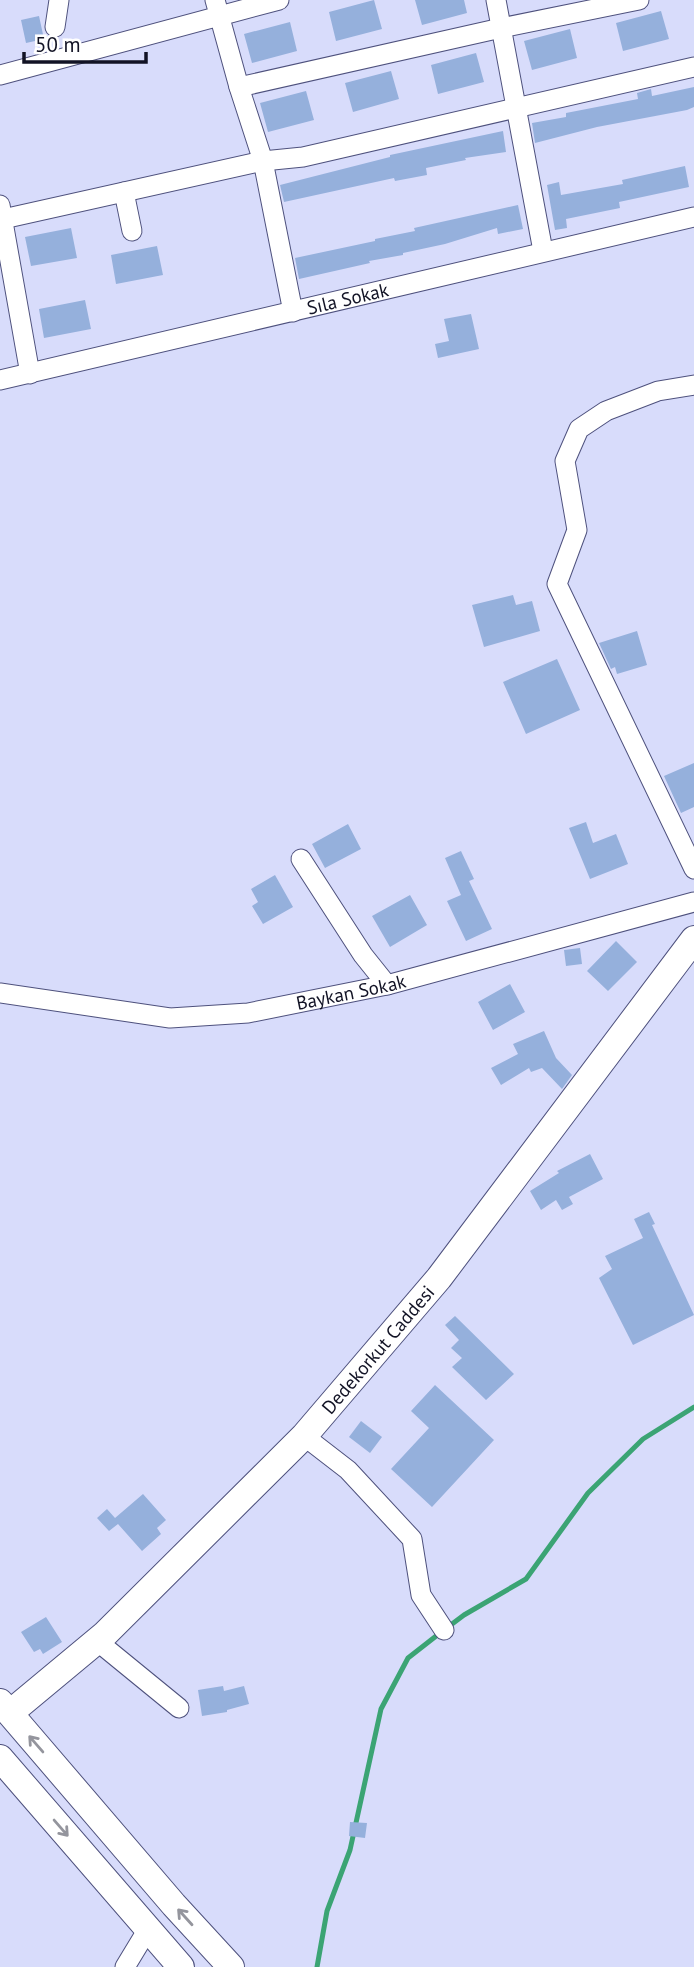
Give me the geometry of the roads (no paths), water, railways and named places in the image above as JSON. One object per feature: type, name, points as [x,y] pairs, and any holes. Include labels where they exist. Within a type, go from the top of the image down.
[{"type":"street","points":[[55,27],[59,0]]},
{"type":"street","points":[[0,75],[216,8],[279,0]]},
{"type":"street","points":[[496,0],[543,251]]},
{"type":"street","points":[[239,87],[500,28],[639,0]]},
{"type":"street","points":[[216,8],[263,161],[293,312]]},
{"type":"street","points":[[30,374],[1,212],[124,192],[263,161],[303,157],[694,68]]},
{"type":"street","points":[[124,192],[132,231]]},
{"type":"street","name":"Sıla Sokak","points":[[0,380],[694,217]]},
{"type":"street","points":[[694,385],[657,391],[606,411],[579,429],[565,461],[577,530],[557,584],[694,869]]},
{"type":"street","points":[[301,859],[363,954],[387,985]]},
{"type":"street","name":"Baykan Sokak","points":[[0,993],[170,1018],[248,1013],[387,985],[694,902]]},
{"type":"street","name":"Dedekorkut Caddesi","points":[[5,1707],[97,1641],[304,1436],[439,1278],[694,939]]},
{"type":"street","points":[[304,1436],[348,1470],[412,1539],[421,1595],[444,1630]]},
{"type":"street","points":[[97,1641],[179,1707]]},
{"type":"street","points":[[5,1707],[174,1905],[231,1967]]},
{"type":"street","points":[[0,1758],[181,1967]]},
{"type":"street","points":[[125,1967],[148,1929]]},
{"type":"waterway","points":[[448,1627],[526,1579],[588,1493],[643,1439],[694,1407]]},
{"type":"waterway","points":[[317,1967],[327,1911],[350,1850],[381,1709],[408,1658],[440,1633]]}]
